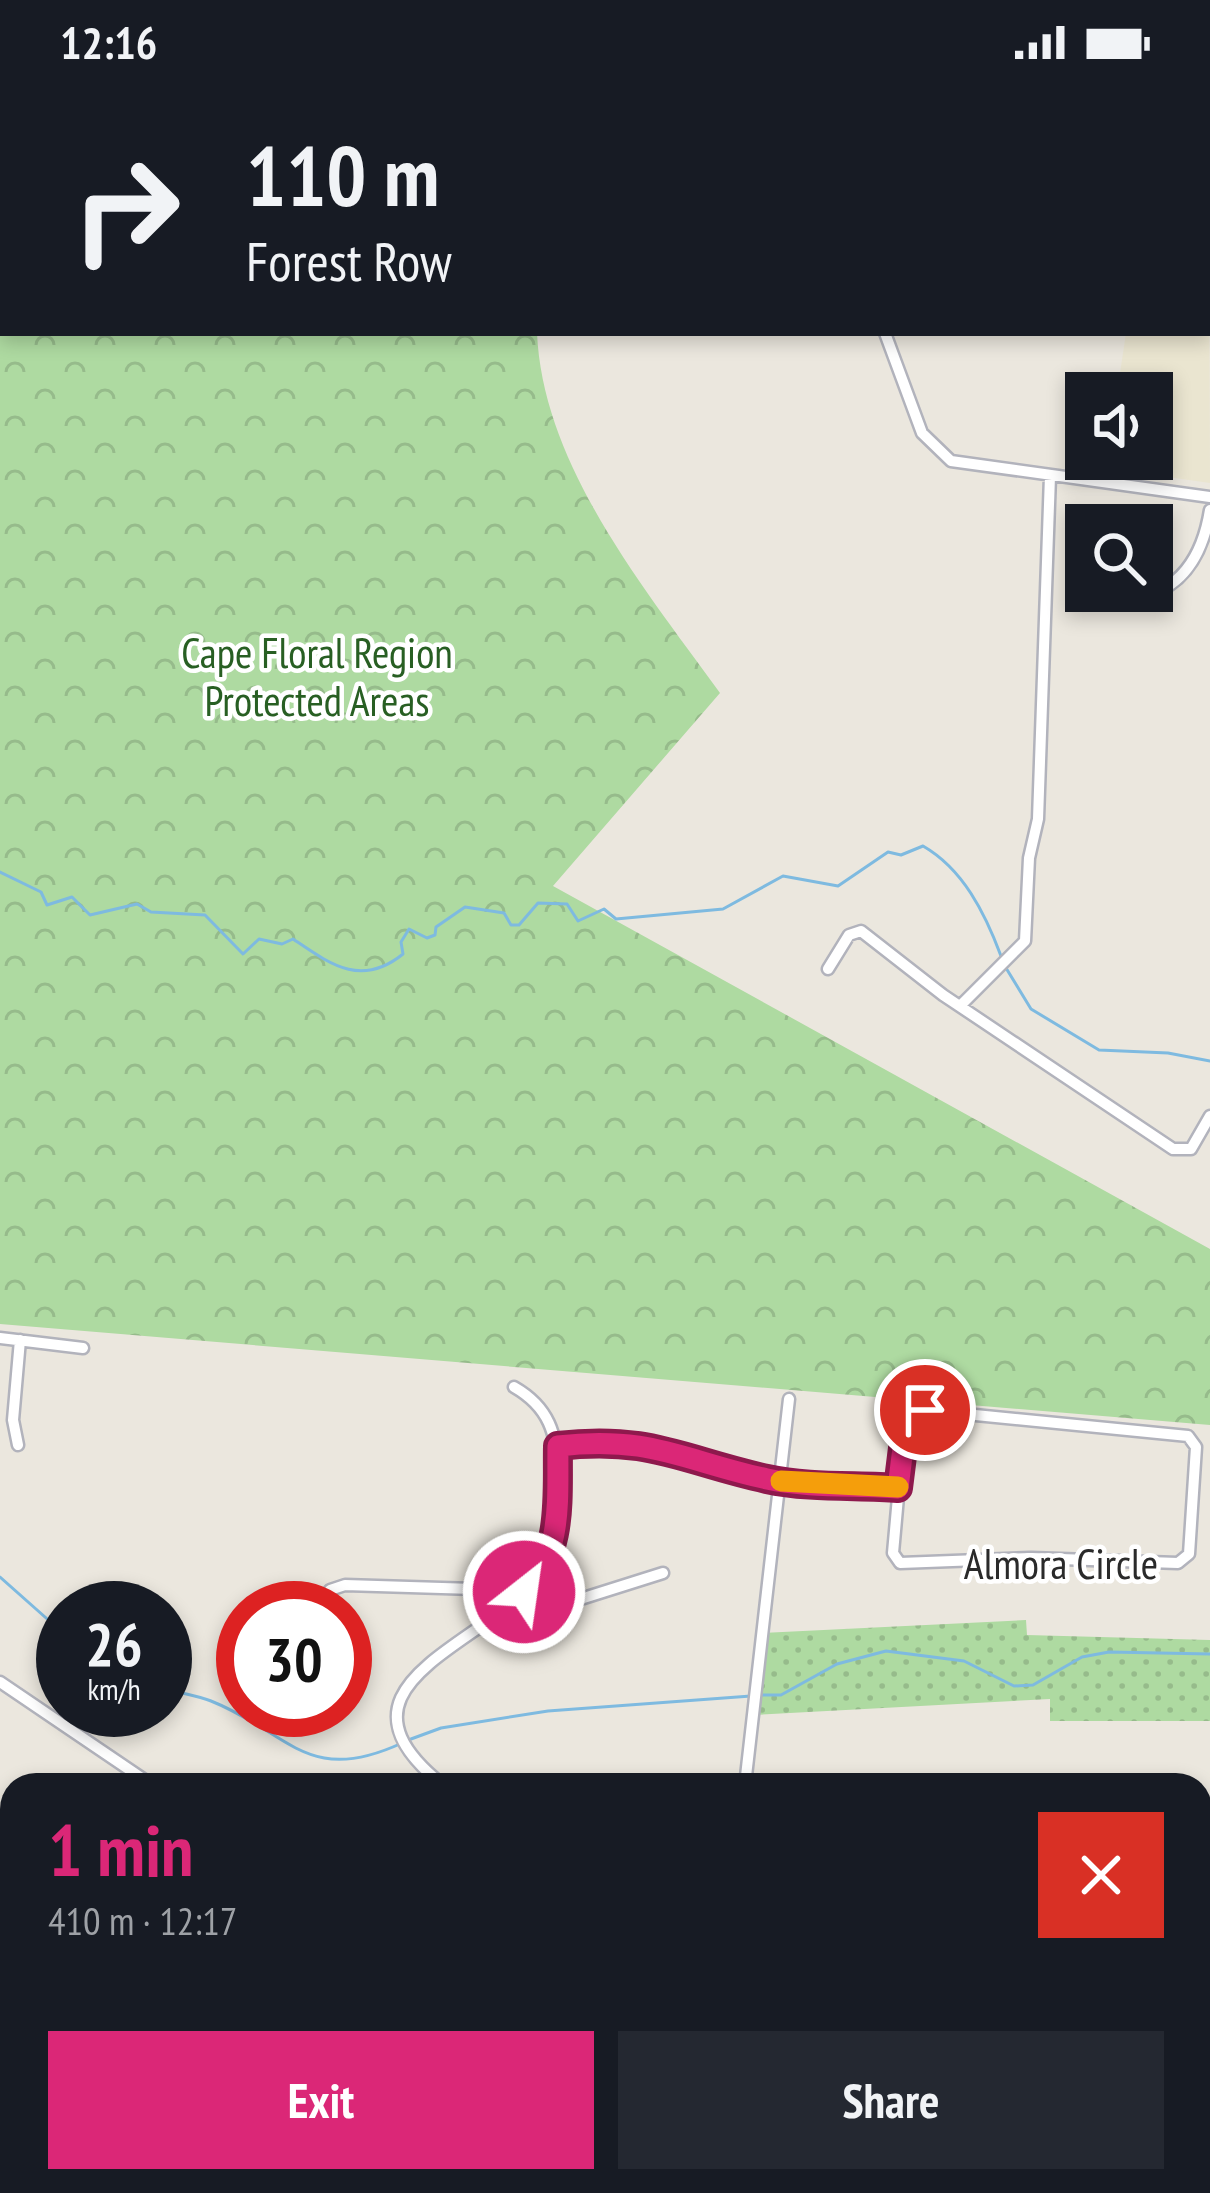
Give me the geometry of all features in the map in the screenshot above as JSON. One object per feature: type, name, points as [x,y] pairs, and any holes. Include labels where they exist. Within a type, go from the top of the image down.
[{"type":"street","points":[[886,336],[934,450],[951,461],[1210,497]]},
{"type":"street","points":[[961,1005],[1019,950],[1028,933],[1029,858],[1038,819],[1050,476]]},
{"type":"street","points":[[1173,586],[1207,530],[1210,510]]},
{"type":"street","points":[[828,969],[849,935],[861,931],[1173,1149],[1191,1149],[1210,1116]]},
{"type":"street","points":[[0,1338],[83,1348]]},
{"type":"street","points":[[18,1445],[13,1420],[20,1340]]},
{"type":"street","points":[[429,1773],[408,1754],[400,1737],[401,1694],[448,1648],[524,1592],[543,1569],[553,1540],[558,1446],[541,1406],[514,1387]]},
{"type":"street","points":[[746,1773],[789,1399]]},
{"type":"street","name":"Almora Circle","points":[[925,1410],[1184,1434],[1196,1447],[1191,1547],[1178,1563],[1031,1558],[904,1565],[893,1553],[898,1488],[906,1424],[925,1410]]},
{"type":"street","points":[[558,1446],[602,1441],[655,1445],[779,1481],[898,1488]]},
{"type":"street","points":[[524,1592],[552,1608],[662,1573]]},
{"type":"street","points":[[372,1586],[474,1589],[502,1608]]},
{"type":"street","points":[[0,1682],[134,1773]]},
{"type":"shaded area","points":[[1126,336],[1209,336],[1210,483],[1173,478],[1173,372],[1120,372]]},
{"type":"green space","name":"Cape Floral Region Protected Areas","points":[[0,336],[537,336],[544,382],[578,478],[631,568],[720,693],[553,886],[1210,1249],[1210,1425],[0,1324]]},
{"type":"green space","points":[[1026,1620],[1027,1635],[1210,1640],[1210,1721],[1050,1721],[1050,1699],[754,1715],[761,1633]]},
{"type":"waterway","points":[[0,872],[41,892],[47,905],[72,897],[90,915],[137,904],[151,912],[205,915],[243,954],[259,939],[282,944],[293,939],[333,964],[359,971],[373,970],[403,954],[401,942],[409,929],[427,938],[435,935],[436,927],[465,907],[504,913],[511,925],[519,925],[538,903],[567,904],[578,921],[604,909],[616,919],[723,909],[783,876],[838,886],[888,852],[901,855],[923,846],[950,867],[971,894],[1001,956]]},
{"type":"waterway","points":[[1006,968],[1031,1009],[1099,1050],[1168,1053],[1210,1061]]},
{"type":"waterway","points":[[0,1577],[36,1609]]},
{"type":"waterway","points":[[760,1695],[781,1695],[837,1664],[886,1651],[964,1661],[1014,1686],[1033,1685],[1082,1657],[1109,1652],[1210,1654]]},
{"type":"waterway","points":[[192,1696],[211,1701],[320,1757],[370,1755],[402,1743]]},
{"type":"waterway","points":[[411,1739],[441,1728],[548,1711],[751,1696]]},
{"type":"slow traffic","points":[[781,1481],[898,1487]]},
{"type":"route","points":[[524,1592],[543,1569],[553,1540],[558,1446],[602,1441],[655,1445],[767,1479],[898,1488],[906,1424],[912,1415],[925,1410]]}]
